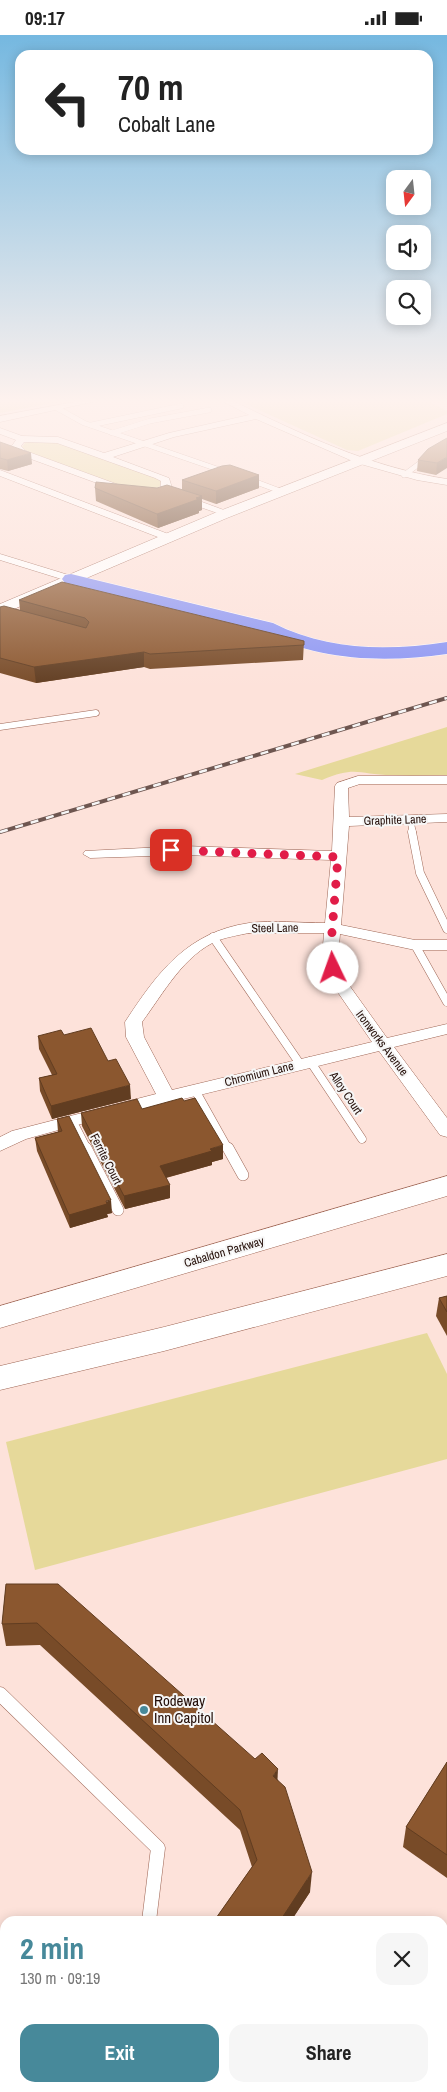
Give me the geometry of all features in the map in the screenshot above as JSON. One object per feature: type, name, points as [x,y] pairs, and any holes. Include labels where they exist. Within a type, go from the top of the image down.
[{"type":"highway","points":[[71,579],[267,627],[292,639],[328,647],[389,653],[447,648]]},
{"type":"main road","points":[[2,613],[71,579],[167,537],[268,497]]},
{"type":"main road","name":"Cabaldon Parkway","points":[[0,1317],[447,1186]]},
{"type":"main road","points":[[320,1298],[343,1279],[363,1270],[447,1249]]},
{"type":"main road","points":[[0,1378],[447,1265]]},
{"type":"street","points":[[64,497],[167,537]]},
{"type":"street","points":[[176,497],[226,513]]},
{"type":"street","points":[[0,557],[71,579]]},
{"type":"street","name":"Ironworks Avenue","points":[[447,780],[358,781],[348,783],[342,787],[340,793],[342,821],[330,957],[336,979],[447,1131]]},
{"type":"street","name":"Graphite Lane","points":[[342,821],[447,818]]},
{"type":"street","points":[[90,854],[134,850],[171,850],[338,857]]},
{"type":"street","name":"Steel Lane","points":[[167,1097],[135,1037],[133,1022],[177,964],[196,947],[213,937],[249,928],[332,928],[415,945],[447,945]]},
{"type":"street","name":"Chromium Lane","points":[[0,1145],[19,1135],[72,1120],[447,1029]]},
{"type":"lane","points":[[0,727],[96,713]]},
{"type":"lane","points":[[410,819],[420,873],[447,929]]},
{"type":"lane","name":"Alloy Court","points":[[213,937],[362,1139]]},
{"type":"lane","points":[[415,945],[447,1002]]},
{"type":"lane","points":[[195,1090],[243,1175]]},
{"type":"lane","name":"Ferrite Court","points":[[72,1120],[118,1210]]},
{"type":"lane","points":[[0,1694],[158,1848],[150,1916]]},
{"type":"shaded area","points":[[447,727],[447,775],[381,775],[351,772],[334,775],[322,780],[295,774]]},
{"type":"shaded area","points":[[427,1333],[447,1374],[447,1459],[35,1570],[6,1442]]},
{"type":"building","points":[[116,497],[199,497],[196,498],[199,499],[157,514]]},
{"type":"building","points":[[62,582],[304,641],[304,645],[150,654],[144,652],[34,667],[0,658],[0,607],[4,606],[86,628],[89,622],[85,618],[19,600]]},
{"type":"building","points":[[91,1028],[108,1061],[116,1059],[130,1085],[51,1106],[39,1078],[57,1074],[38,1036],[61,1030],[64,1035]]},
{"type":"building","points":[[182,1098],[184,1101],[195,1098],[223,1145],[210,1149],[212,1151],[160,1166],[170,1185],[124,1196],[81,1113],[137,1099],[142,1109]]},
{"type":"building","points":[[69,1116],[111,1200],[106,1201],[107,1204],[69,1215],[35,1138],[62,1131],[57,1119]]},
{"type":"building","points":[[447,1296],[447,1312],[439,1298]]},
{"type":"building","name":"Rodeway Inn Capitol","points":[[6,1584],[58,1584],[255,1759],[262,1753],[278,1769],[273,1776],[285,1787],[312,1872],[283,1916],[218,1916],[257,1860],[240,1810],[37,1623],[2,1624]]},
{"type":"building","points":[[447,1762],[447,1855],[406,1827]]},
{"type":"railway","points":[[0,832],[447,698]]},
{"type":"place","name":"Rodeway Inn Capitol","points":[[144,1710]]},
{"type":"route","points":[[171,850],[338,857],[330,957],[333,968]]}]
